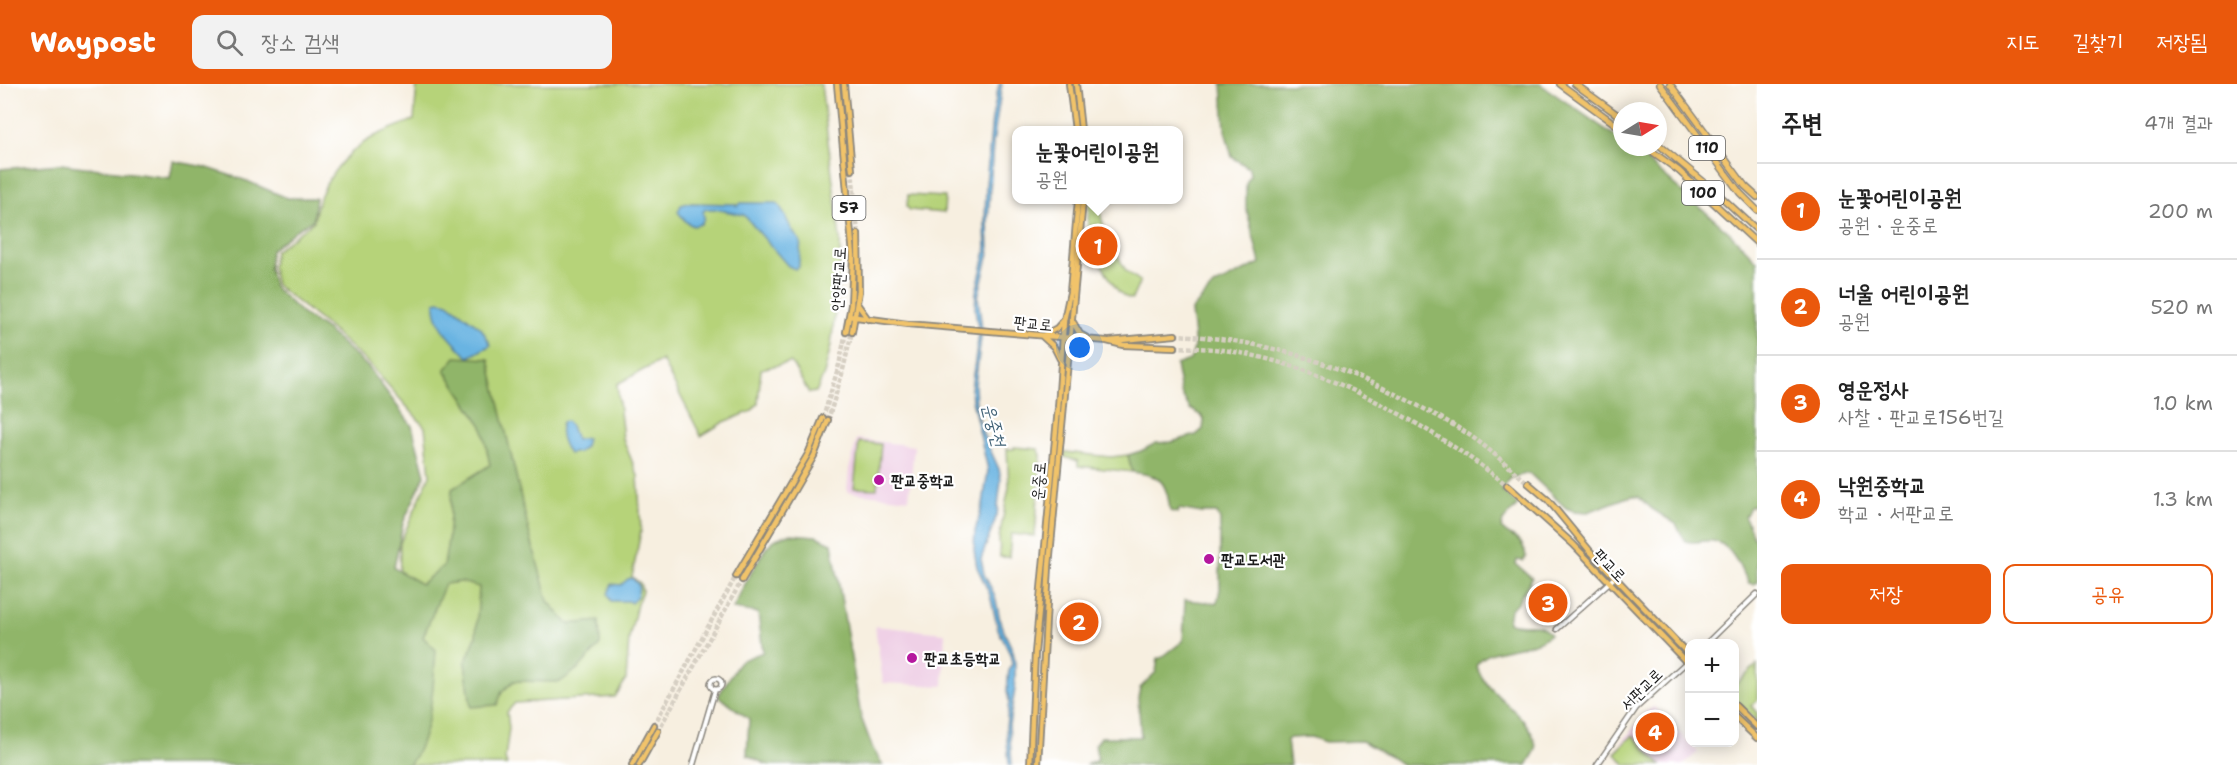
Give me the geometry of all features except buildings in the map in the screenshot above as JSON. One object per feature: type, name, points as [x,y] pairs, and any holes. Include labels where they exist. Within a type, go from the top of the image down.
[{"type":"highway","points":[[1560,84],[1613,122]]},
{"type":"highway","points":[[1575,84],[1613,111]]},
{"type":"highway","name":"110","points":[[1660,84],[1740,193],[1757,210]]},
{"type":"highway","name":"110","points":[[1670,84],[1746,186],[1757,197]]},
{"type":"highway","name":"100","points":[[1667,151],[1757,230]]},
{"type":"highway","name":"100","points":[[1658,156],[1678,171],[1757,243]]},
{"type":"main road","name":"안양판교로","points":[[837,84],[853,256],[850,331],[858,321],[868,319]]},
{"type":"main road","points":[[844,84],[852,170]]},
{"type":"main road","points":[[1069,84],[1074,126]]},
{"type":"main road","points":[[1076,84],[1081,126]]},
{"type":"main road","name":"운중로","points":[[1030,765],[1035,652],[1062,338],[1070,292],[1078,204]]},
{"type":"main road","name":"운중로","points":[[1038,765],[1048,566],[1083,204]]},
{"type":"main road","name":"안양판교로","points":[[852,316],[858,305],[860,278],[858,234]]},
{"type":"main road","points":[[858,305],[868,319]]},
{"type":"main road","points":[[852,316],[868,319]]},
{"type":"main road","name":"판교로","points":[[868,319],[1107,341],[1175,335]]},
{"type":"main road","points":[[1060,361],[1054,347],[1042,336],[1057,328],[1064,320]]},
{"type":"main road","points":[[1072,321],[1080,334],[1092,340]]},
{"type":"main road","points":[[1068,360],[1075,347],[1092,340]]},
{"type":"main road","name":"판교로","points":[[1107,341],[1123,345],[1175,347]]},
{"type":"main road","points":[[736,576],[808,454],[825,419],[814,456],[742,580]]},
{"type":"main road","name":"판교로","points":[[1528,483],[1554,507],[1612,580]]},
{"type":"main road","name":"판교로","points":[[1508,485],[1612,580],[1685,657]]},
{"type":"main road","points":[[1739,709],[1757,727]]},
{"type":"main road","points":[[1739,721],[1757,738]]},
{"type":"main road","points":[[632,765],[654,725]]},
{"type":"main road","points":[[639,765],[658,731]]},
{"type":"street","points":[[1557,629],[1612,580]]},
{"type":"street","points":[[1711,639],[1757,594]]},
{"type":"street","name":"서판교로","points":[[1597,765],[1636,708],[1685,665]]},
{"type":"street","points":[[693,765],[715,690]]},
{"type":"shaded area","name":"판교중학교","points":[[857,439],[914,446],[909,499],[847,492],[849,469]]},
{"type":"shaded area","name":"판교초등학교","points":[[875,626],[945,633],[943,686],[883,683]]},
{"type":"shaded area","points":[[1654,707],[1685,739],[1685,747],[1693,747],[1698,752],[1683,765],[1624,765],[1614,753],[1646,712]]},
{"type":"green space","points":[[417,84],[821,84],[840,239],[840,271],[831,345],[824,374],[816,392],[809,393],[791,362],[761,369],[758,403],[752,411],[724,422],[701,436],[662,360],[617,384],[623,439],[638,476],[641,531],[632,577],[640,583],[642,591],[629,639],[626,680],[615,697],[515,703],[507,712],[509,728],[505,759],[507,765],[396,765],[400,543],[430,475],[425,427],[371,366],[326,325],[276,285],[272,267],[275,251],[314,221],[321,195],[334,171],[343,161],[375,136],[414,120]]},
{"type":"green space","points":[[1222,84],[1540,84],[1613,135],[1613,156],[1641,156],[1731,234],[1757,261],[1757,505],[1750,507],[1745,517],[1757,545],[1757,582],[1749,583],[1735,558],[1725,547],[1713,541],[1685,541],[1676,524],[1652,509],[1639,497],[1625,498],[1588,512],[1574,511],[1566,508],[1529,473],[1511,478],[1501,490],[1518,505],[1503,521],[1501,528],[1522,545],[1526,557],[1523,561],[1517,560],[1516,564],[1532,578],[1510,610],[1508,622],[1541,626],[1550,634],[1532,644],[1490,654],[1476,665],[1481,676],[1520,717],[1534,738],[1536,750],[1527,765],[1403,765],[1362,741],[1325,742],[1311,737],[1287,740],[1290,765],[1085,765],[1098,760],[1095,745],[1101,737],[1141,737],[1138,698],[1140,688],[1156,672],[1158,658],[1183,641],[1185,600],[1217,603],[1220,589],[1220,520],[1217,513],[1179,509],[1178,513],[1170,511],[1167,493],[1161,481],[1150,475],[1132,472],[1128,455],[1156,443],[1171,442],[1196,435],[1203,429],[1204,420],[1201,415],[1190,409],[1181,393],[1176,365],[1190,360],[1192,354],[1194,342],[1191,311],[1213,286],[1260,263],[1246,207],[1249,168],[1232,157],[1225,130]]},
{"type":"green space","points":[[173,161],[205,167],[287,198],[316,198],[313,220],[271,250],[269,268],[274,287],[304,315],[327,330],[369,368],[412,426],[425,475],[403,523],[394,568],[421,584],[444,565],[452,489],[490,465],[482,426],[445,370],[456,357],[489,359],[529,532],[548,601],[568,624],[599,621],[600,645],[579,668],[560,682],[514,681],[502,692],[497,705],[471,707],[465,663],[476,637],[479,587],[461,582],[445,584],[423,637],[436,650],[432,695],[427,725],[417,753],[409,765],[0,765],[0,169],[61,164],[170,178]]},
{"type":"green space","points":[[908,195],[945,197],[944,213],[910,210],[907,207]]},
{"type":"green space","points":[[1089,204],[1102,204],[1101,217],[1106,234],[1126,271],[1140,281],[1132,299],[1116,288],[1097,259],[1083,256]]},
{"type":"green space","points":[[859,442],[881,444],[877,489],[854,488]]},
{"type":"green space","points":[[1014,447],[1038,449],[1041,455],[1035,536],[1011,534],[1009,557],[1000,557],[999,538],[1009,487],[1007,449],[1014,449]]},
{"type":"green space","points":[[1065,452],[1111,457],[1128,455],[1132,472],[1078,466],[1078,461],[1064,457]]},
{"type":"green space","points":[[790,534],[816,536],[832,543],[861,717],[873,749],[883,765],[765,764],[747,755],[749,719],[718,696],[740,661],[763,652],[758,613],[733,609],[767,547],[776,539]]},
{"type":"green space","points":[[1071,609],[1088,610],[1087,636],[1069,635]]},
{"type":"green space","points":[[1757,665],[1757,700],[1751,706],[1757,713],[1757,722],[1739,703],[1739,681]]},
{"type":"green space","points":[[1633,735],[1661,765],[1626,765],[1615,753]]},
{"type":"water","points":[[999,84],[1002,84],[993,143],[988,222],[989,253],[978,297],[982,330],[975,385],[976,407],[983,434],[999,469],[1001,480],[997,515],[981,559],[984,574],[995,596],[1001,625],[1013,651],[1015,662],[1015,689],[1009,725],[1012,765],[1009,765],[1006,727],[1009,669],[1012,664],[1010,654],[998,629],[990,595],[977,567],[974,550],[975,531],[983,504],[988,470],[971,389],[979,333],[975,309],[976,292],[986,251],[986,185],[992,118]]},
{"type":"water","points":[[688,203],[735,204],[737,206],[741,203],[777,203],[800,240],[799,267],[795,269],[788,266],[744,215],[706,209],[703,212],[704,218],[701,224],[693,226],[686,222],[678,212],[681,205]]},
{"type":"water","points":[[435,302],[448,303],[481,328],[491,345],[469,357],[466,355],[440,324]]},
{"type":"water","points":[[566,421],[571,426],[576,440],[587,438],[585,446],[579,452],[569,454],[563,443],[561,426],[562,422]]},
{"type":"water","points":[[632,578],[639,587],[633,601],[631,603],[611,601],[608,594],[612,584],[621,585]]},
{"type":"tunnel","points":[[852,170],[858,234]]},
{"type":"tunnel","points":[[823,418],[846,332]]},
{"type":"tunnel","points":[[828,420],[852,332]]},
{"type":"tunnel","points":[[1175,335],[1206,337],[1266,347],[1323,363],[1351,374],[1459,428],[1528,483]]},
{"type":"tunnel","points":[[1175,347],[1228,351],[1271,360],[1307,371],[1379,403],[1413,422],[1478,463],[1507,485]]},
{"type":"tunnel","points":[[654,725],[736,576]]},
{"type":"tunnel","points":[[658,731],[742,580]]},
{"type":"place","name":"눈꽃어린이공원","points":[[1098,246]]},
{"type":"place","name":"판교중학교","points":[[879,480]]},
{"type":"place","name":"판교도서관","points":[[1209,559]]},
{"type":"place","name":"영운정사","points":[[1548,603]]},
{"type":"place","name":"너울 어린이공원","points":[[1079,622]]},
{"type":"place","name":"판교초등학교","points":[[912,658]]},
{"type":"place","name":"낙원중학교","points":[[1655,732]]},
{"type":"water label","name":"운중천","points":[[994,425]]}]
